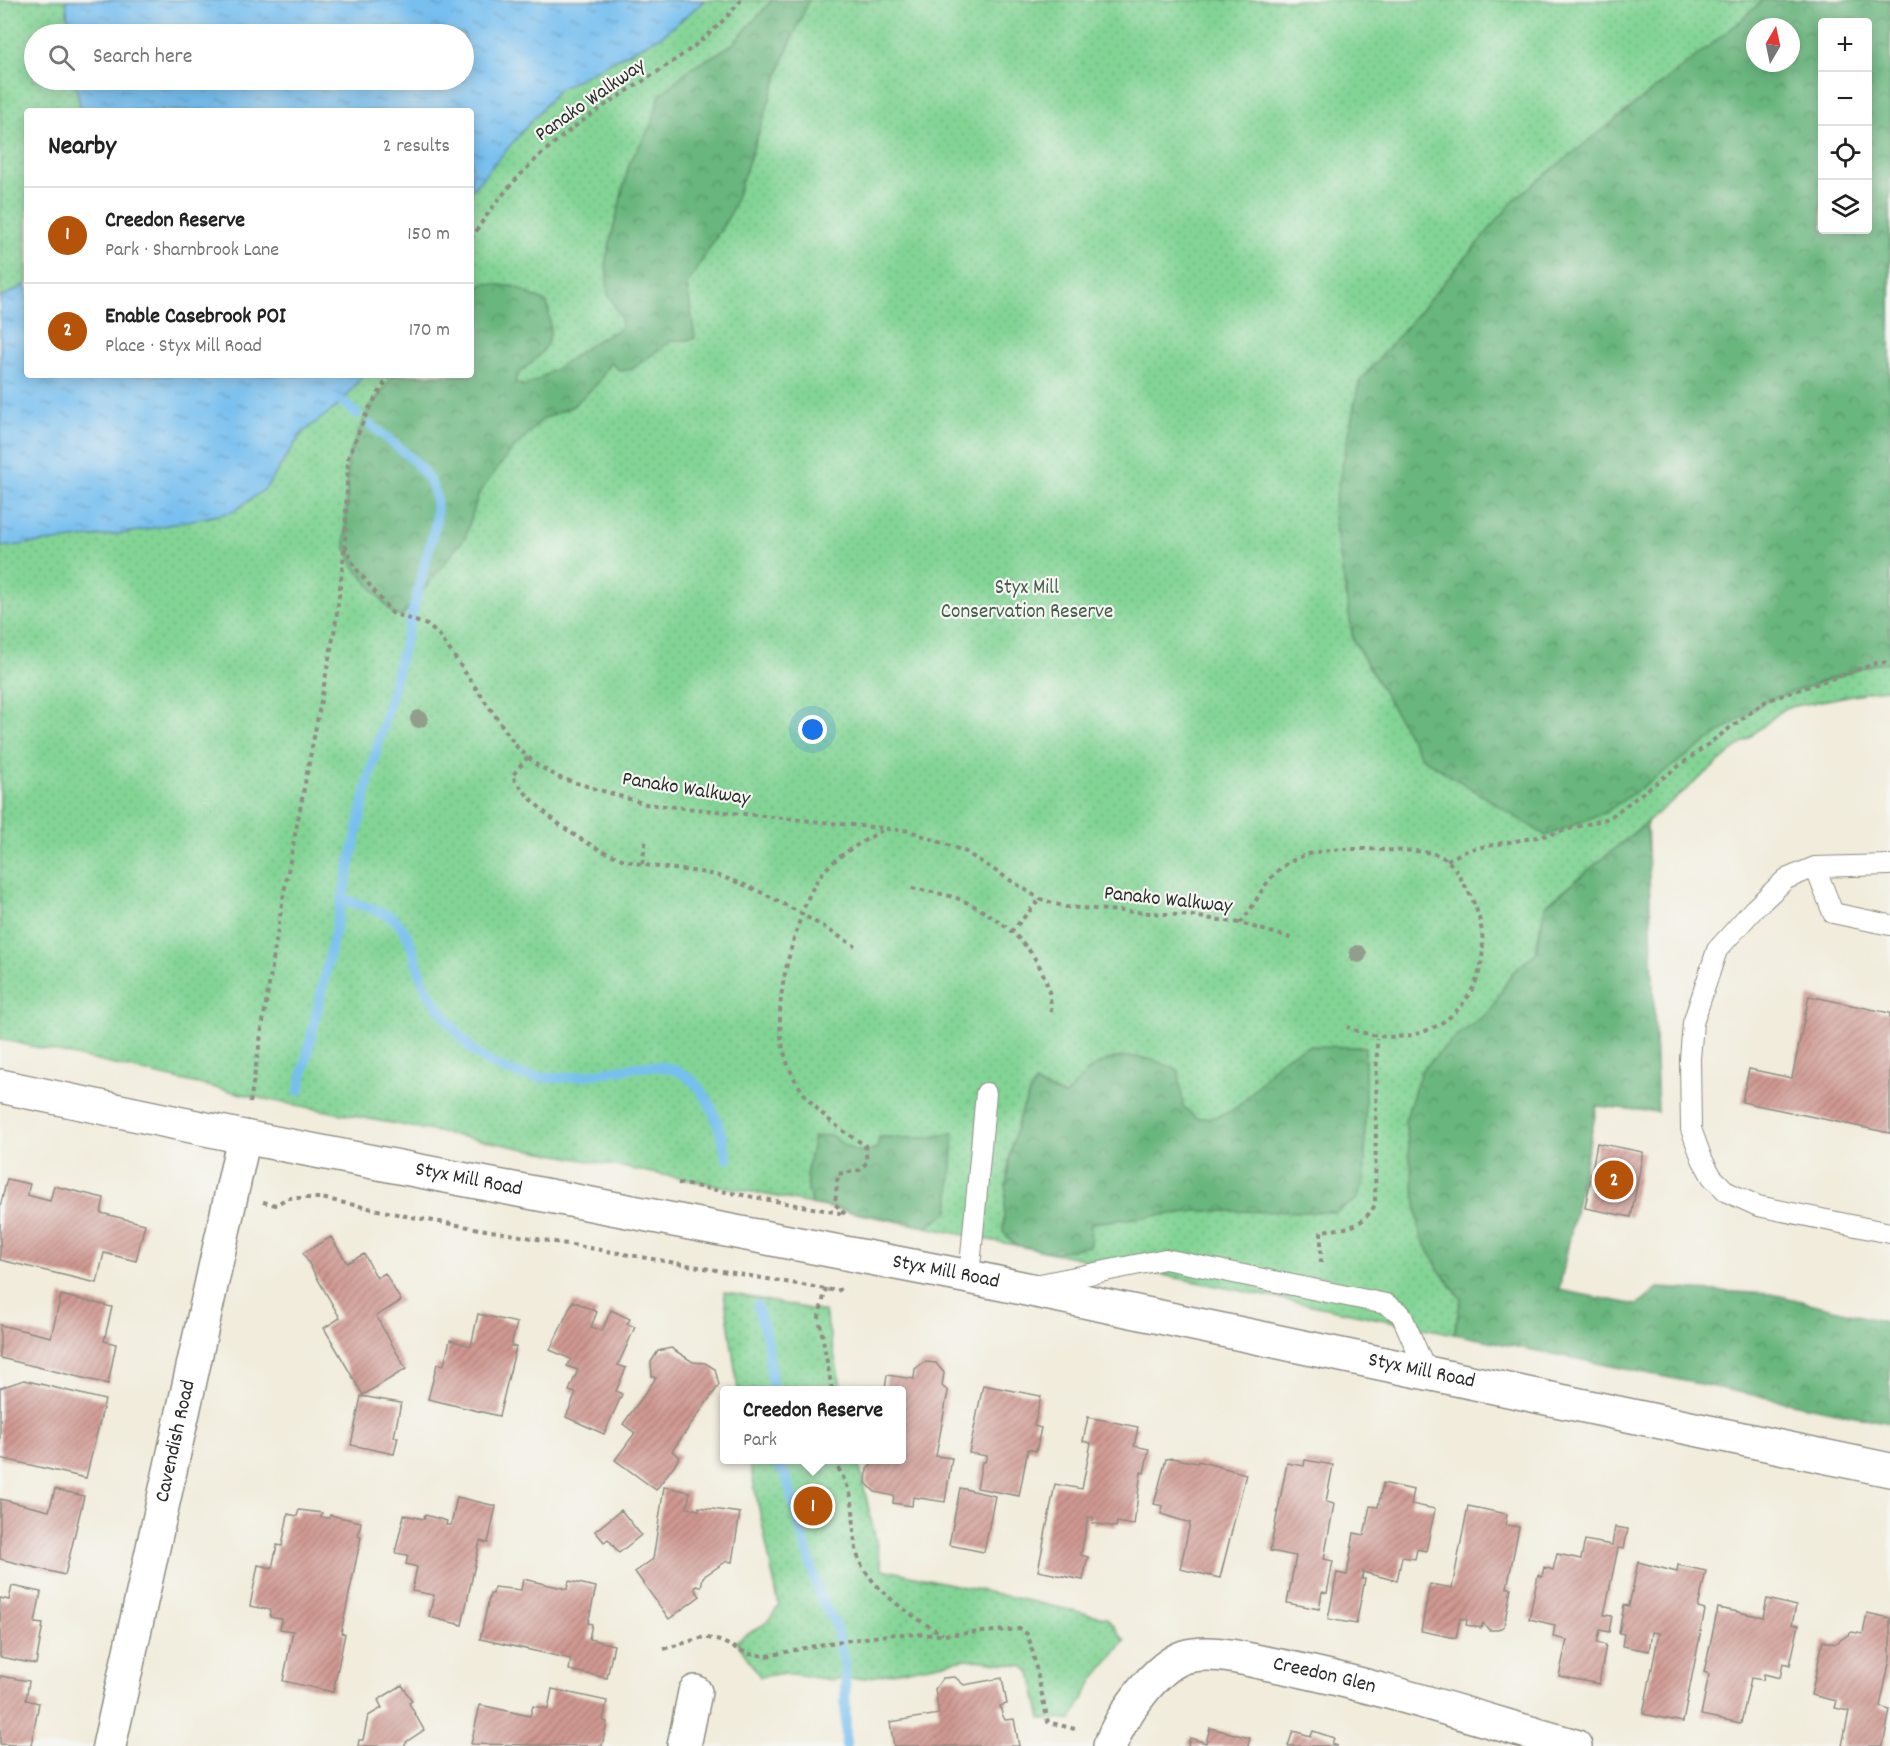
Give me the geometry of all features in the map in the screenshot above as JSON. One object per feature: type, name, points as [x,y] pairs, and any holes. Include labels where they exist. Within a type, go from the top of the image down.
[{"type":"street","name":"Styx Mill Road","points":[[0,1086],[244,1137],[969,1277],[1890,1470]]},
{"type":"street","name":"Cavendish Road","points":[[109,1746],[244,1137]]},
{"type":"street","name":"Creedon Glen","points":[[1111,1743],[1151,1679],[1163,1668],[1185,1657],[1208,1654],[1320,1674],[1575,1746]]},
{"type":"street","points":[[684,1746],[695,1692]]},
{"type":"lane","points":[[1890,865],[1815,867],[1786,879],[1754,909],[1717,950],[1693,1023],[1690,1059],[1691,1129],[1702,1160],[1712,1177],[1727,1192],[1758,1206],[1890,1233]]},
{"type":"lane","points":[[1815,867],[1833,913],[1890,925]]},
{"type":"lane","points":[[969,1277],[986,1093]]},
{"type":"lane","points":[[1018,1289],[1165,1259],[1395,1308],[1401,1314],[1426,1371]]},
{"type":"path","name":"Panako Walkway","points":[[474,235],[507,189],[551,145],[589,116],[677,60],[714,31],[741,0]]},
{"type":"path","name":"Panako Walkway","points":[[388,378],[368,410],[348,458],[345,545],[354,566],[392,613],[427,625],[439,635],[518,747],[528,757],[560,778],[646,804],[910,831],[964,851],[1040,899],[1066,907],[1150,912],[1240,923],[1294,939]]},
{"type":"path","points":[[244,1137],[284,892],[335,628],[345,545]]},
{"type":"path","points":[[1447,860],[1472,849],[1548,835],[1609,818],[1766,701],[1877,663],[1890,662]]},
{"type":"path","points":[[528,757],[512,776],[541,809],[591,843],[621,858],[642,864],[694,871],[722,877],[747,886],[855,946]]},
{"type":"path","points":[[845,1214],[835,1204],[838,1174],[860,1170],[867,1162],[865,1144],[821,1114],[802,1093],[782,1047],[780,996],[787,961],[801,915],[826,869],[884,829]]},
{"type":"path","points":[[642,864],[646,838]]},
{"type":"path","points":[[1240,923],[1253,909],[1271,879],[1302,856],[1354,849],[1431,854],[1447,860],[1473,899],[1482,923],[1483,959],[1476,981],[1461,1008],[1434,1029],[1406,1037],[1377,1038],[1347,1027]]},
{"type":"path","points":[[912,888],[966,902],[1011,932],[1026,946],[1042,970],[1051,995],[1051,1013]]},
{"type":"path","points":[[1011,932],[1040,899]]},
{"type":"path","points":[[1320,1291],[1322,1231],[1350,1228],[1366,1220],[1375,1204],[1377,1038]]},
{"type":"path","points":[[265,1202],[276,1205],[287,1198],[321,1198],[411,1217],[826,1288],[819,1317],[831,1386]]},
{"type":"path","points":[[836,1464],[848,1485],[856,1545],[861,1563],[870,1577],[915,1620],[944,1635]]},
{"type":"path","points":[[664,1649],[704,1637],[749,1654],[767,1656],[829,1642],[895,1634],[944,1635],[1021,1629],[1027,1634],[1031,1645],[1048,1722],[1111,1743]]},
{"type":"green space","name":"Styx Mill Conservation Reserve","points":[[0,0],[1890,0],[1890,688],[1785,708],[1545,906],[1454,1334],[742,1190],[269,1100],[0,1039]]},
{"type":"green space","points":[[772,0],[809,0],[786,53],[731,213],[687,285],[695,338],[671,341],[631,370],[620,371],[610,362],[599,382],[573,406],[543,419],[510,452],[479,493],[465,538],[401,617],[392,613],[354,566],[345,545],[348,458],[368,410],[392,378],[474,378],[474,290],[485,283],[516,287],[547,303],[550,323],[549,339],[535,360],[516,377],[515,382],[524,386],[549,373],[594,342],[619,330],[622,322],[608,294],[606,259],[629,164],[650,127],[660,95],[687,71],[733,44]]},
{"type":"green space","points":[[1763,0],[1890,0],[1890,662],[1877,663],[1766,701],[1606,812],[1546,836],[1421,757],[1353,640],[1333,511],[1359,382],[1517,197],[1737,24]]},
{"type":"green space","points":[[1647,822],[1658,1112],[1597,1106],[1559,1290],[1637,1305],[1658,1288],[1773,1294],[1890,1323],[1890,1423],[1454,1334],[1461,1299],[1439,1270],[1420,1234],[1405,1121],[1421,1071],[1453,1039],[1490,1011],[1512,973],[1536,952],[1545,906]]},
{"type":"green space","points":[[1309,1046],[1365,1047],[1365,1178],[1358,1199],[1336,1212],[1199,1211],[1091,1223],[1090,1246],[1054,1253],[1015,1245],[1003,1232],[1010,1155],[1019,1118],[1035,1083],[1065,1096],[1085,1074],[1099,1064],[1119,1057],[1140,1057],[1160,1062],[1179,1071],[1183,1106],[1196,1118],[1212,1117],[1225,1114],[1235,1108],[1280,1061]]},
{"type":"green space","points":[[954,1133],[949,1212],[927,1227],[811,1204],[806,1176],[814,1137],[831,1135],[847,1147],[858,1151],[870,1151],[877,1148],[879,1137],[925,1138]]},
{"type":"green space","points":[[724,1292],[825,1312],[841,1386],[737,1386]]},
{"type":"green space","points":[[750,1464],[859,1464],[882,1569],[1107,1618],[1125,1641],[1094,1679],[1072,1719],[1041,1719],[1031,1673],[1023,1666],[967,1659],[865,1678],[830,1680],[785,1673],[760,1677],[736,1641],[766,1623],[779,1606]]},
{"type":"water","points":[[66,0],[705,0],[663,35],[559,89],[474,188],[474,108],[80,108],[77,90],[474,90],[474,24],[68,24]]},
{"type":"water","points":[[24,286],[24,378],[361,378],[343,402],[302,433],[266,488],[233,512],[128,533],[1,547],[0,298]]},
{"type":"building","points":[[1809,996],[1890,1013],[1890,1133],[1742,1102],[1749,1069],[1792,1078]]},
{"type":"building","points":[[1597,1143],[1643,1152],[1631,1217],[1585,1208]]},
{"type":"building","points":[[7,1179],[30,1184],[27,1195],[50,1201],[54,1186],[104,1198],[101,1213],[145,1224],[136,1261],[104,1253],[97,1283],[0,1260],[0,1207]]},
{"type":"building","points":[[331,1237],[347,1263],[364,1254],[377,1278],[385,1273],[401,1301],[376,1316],[406,1369],[363,1395],[324,1328],[340,1318],[303,1253]]},
{"type":"building","points":[[61,1295],[112,1307],[104,1341],[116,1344],[108,1384],[0,1358],[0,1325],[51,1337]]},
{"type":"building","points":[[573,1301],[597,1312],[591,1327],[602,1331],[611,1310],[630,1319],[627,1324],[635,1327],[618,1365],[626,1368],[616,1391],[622,1394],[604,1434],[566,1417],[576,1393],[569,1391],[578,1370],[567,1366],[571,1359],[550,1350]]},
{"type":"building","points":[[478,1314],[517,1323],[511,1346],[516,1347],[499,1416],[428,1399],[437,1364],[444,1365],[450,1340],[471,1346]]},
{"type":"building","points":[[671,1348],[693,1362],[705,1363],[715,1369],[719,1385],[672,1451],[680,1457],[656,1490],[615,1460],[635,1433],[623,1424],[656,1378],[652,1376],[651,1362],[658,1351]]},
{"type":"building","points":[[925,1362],[936,1363],[944,1373],[942,1386],[948,1391],[936,1456],[952,1458],[945,1502],[913,1497],[912,1506],[893,1503],[894,1496],[875,1492],[866,1483],[867,1469],[872,1464],[906,1464],[906,1386],[886,1386],[887,1375],[914,1379],[915,1369]]},
{"type":"building","points":[[24,1380],[105,1400],[86,1478],[0,1458],[0,1388]]},
{"type":"building","points":[[983,1385],[1041,1396],[1034,1426],[1041,1428],[1036,1451],[1028,1449],[1019,1496],[977,1488],[982,1462],[985,1462],[987,1456],[969,1453]]},
{"type":"building","points":[[361,1396],[401,1403],[394,1437],[398,1437],[394,1454],[351,1445]]},
{"type":"building","points":[[1088,1417],[1138,1427],[1134,1446],[1149,1449],[1144,1473],[1141,1472],[1134,1525],[1117,1522],[1116,1527],[1092,1523],[1094,1518],[1088,1517],[1081,1555],[1088,1557],[1083,1580],[1038,1571],[1055,1484],[1082,1489],[1091,1443],[1083,1441]]},
{"type":"building","points":[[1166,1459],[1197,1463],[1198,1461],[1246,1474],[1220,1578],[1180,1569],[1190,1523],[1161,1514],[1163,1506],[1154,1504]]},
{"type":"building","points":[[1305,1460],[1333,1465],[1326,1502],[1334,1504],[1324,1559],[1333,1561],[1327,1593],[1322,1592],[1319,1609],[1287,1603],[1296,1556],[1270,1551],[1287,1463],[1304,1466]]},
{"type":"building","points":[[1383,1483],[1414,1490],[1411,1504],[1435,1509],[1426,1551],[1417,1549],[1415,1559],[1402,1557],[1397,1581],[1363,1572],[1362,1579],[1365,1579],[1356,1624],[1328,1619],[1337,1573],[1347,1575],[1354,1533],[1364,1535],[1370,1506],[1378,1507]]},
{"type":"building","points":[[664,1487],[690,1492],[687,1508],[699,1510],[699,1507],[740,1513],[732,1562],[727,1561],[703,1577],[701,1587],[696,1586],[695,1590],[700,1596],[669,1619],[635,1572],[653,1559]]},
{"type":"building","points":[[960,1488],[995,1496],[984,1552],[949,1545]]},
{"type":"building","points":[[55,1489],[84,1496],[65,1575],[0,1559],[0,1499],[49,1511]]},
{"type":"building","points":[[457,1497],[496,1506],[488,1543],[480,1541],[462,1625],[429,1617],[434,1595],[412,1591],[417,1567],[406,1564],[408,1555],[395,1553],[404,1515],[424,1519],[425,1515],[447,1521],[446,1525],[451,1525]]},
{"type":"building","points":[[1468,1506],[1507,1514],[1505,1525],[1519,1527],[1507,1588],[1511,1588],[1504,1626],[1498,1630],[1489,1630],[1483,1623],[1481,1628],[1466,1625],[1467,1620],[1460,1618],[1456,1638],[1421,1631],[1430,1584],[1452,1588]]},
{"type":"building","points":[[299,1510],[322,1513],[321,1517],[329,1518],[330,1515],[361,1522],[358,1536],[361,1537],[341,1633],[345,1634],[333,1692],[283,1681],[293,1631],[280,1629],[282,1619],[270,1617],[271,1610],[250,1606],[258,1565],[272,1568],[277,1545],[282,1546],[288,1514],[297,1516]]},
{"type":"building","points":[[621,1510],[641,1535],[619,1553],[608,1539],[604,1542],[595,1531]]},
{"type":"building","points":[[1615,1527],[1628,1529],[1624,1549],[1618,1548],[1604,1615],[1612,1616],[1609,1632],[1600,1630],[1597,1643],[1606,1645],[1599,1684],[1559,1676],[1567,1640],[1553,1637],[1555,1625],[1529,1619],[1538,1575],[1542,1577],[1544,1567],[1553,1570],[1557,1554],[1581,1559],[1585,1540],[1612,1545]]},
{"type":"building","points":[[1638,1562],[1677,1572],[1678,1565],[1706,1571],[1698,1608],[1705,1610],[1683,1722],[1643,1714],[1659,1633],[1652,1632],[1649,1651],[1622,1646],[1624,1634],[1619,1633],[1624,1605],[1629,1606]]},
{"type":"building","points":[[523,1579],[567,1589],[569,1581],[596,1587],[588,1623],[592,1624],[589,1639],[614,1645],[607,1678],[569,1670],[571,1659],[480,1639],[490,1594],[493,1594],[494,1587],[521,1590]]},
{"type":"building","points":[[12,1586],[41,1592],[35,1623],[43,1624],[36,1664],[0,1657],[0,1598],[9,1600]]},
{"type":"building","points":[[1767,1599],[1796,1606],[1792,1624],[1799,1625],[1790,1665],[1783,1663],[1780,1678],[1764,1674],[1763,1680],[1751,1678],[1741,1723],[1701,1715],[1709,1674],[1704,1672],[1718,1608],[1763,1617]]},
{"type":"building","points":[[1867,1613],[1890,1618],[1890,1659],[1880,1707],[1890,1710],[1883,1746],[1842,1746],[1849,1711],[1835,1708],[1837,1701],[1811,1695],[1823,1641],[1835,1644],[1852,1632],[1863,1634]]},
{"type":"building","points":[[0,1676],[29,1681],[26,1700],[39,1703],[31,1746],[0,1744]]},
{"type":"building","points":[[955,1677],[964,1685],[1002,1678],[1007,1704],[1000,1706],[1002,1714],[1005,1720],[1014,1719],[1019,1746],[894,1746],[890,1722],[939,1714],[935,1689],[943,1678]]},
{"type":"building","points":[[402,1685],[412,1701],[409,1703],[424,1730],[406,1742],[405,1746],[358,1746],[359,1740],[363,1740],[368,1716],[382,1708],[378,1700]]},
{"type":"building","points":[[552,1689],[607,1701],[603,1721],[607,1722],[602,1746],[471,1744],[480,1705],[530,1716],[533,1706],[548,1709]]},
{"type":"building","points":[[1210,1728],[1250,1738],[1248,1746],[1188,1746],[1190,1738],[1206,1743]]},
{"type":"building","points":[[1293,1731],[1311,1736],[1313,1731],[1334,1738],[1332,1744],[1338,1746],[1288,1746]]},
{"type":"waterway","points":[[343,402],[357,414]]},
{"type":"waterway","points":[[299,1091],[370,775],[436,522],[436,498],[427,477],[410,457],[371,425]]},
{"type":"waterway","points":[[343,899],[383,912],[394,919],[405,933],[424,984],[440,1010],[482,1058],[504,1069],[540,1078],[576,1077],[640,1067],[668,1068],[692,1081],[712,1109],[727,1159]]},
{"type":"waterway","points":[[757,1306],[767,1338],[773,1386]]},
{"type":"waterway","points":[[777,1464],[786,1476],[816,1584],[823,1603],[836,1625],[845,1668],[846,1746]]},
{"type":"place","name":"Enable Casebrook POI","points":[[1614,1180]]},
{"type":"place","name":"Creedon Reserve","points":[[813,1506]]}]
